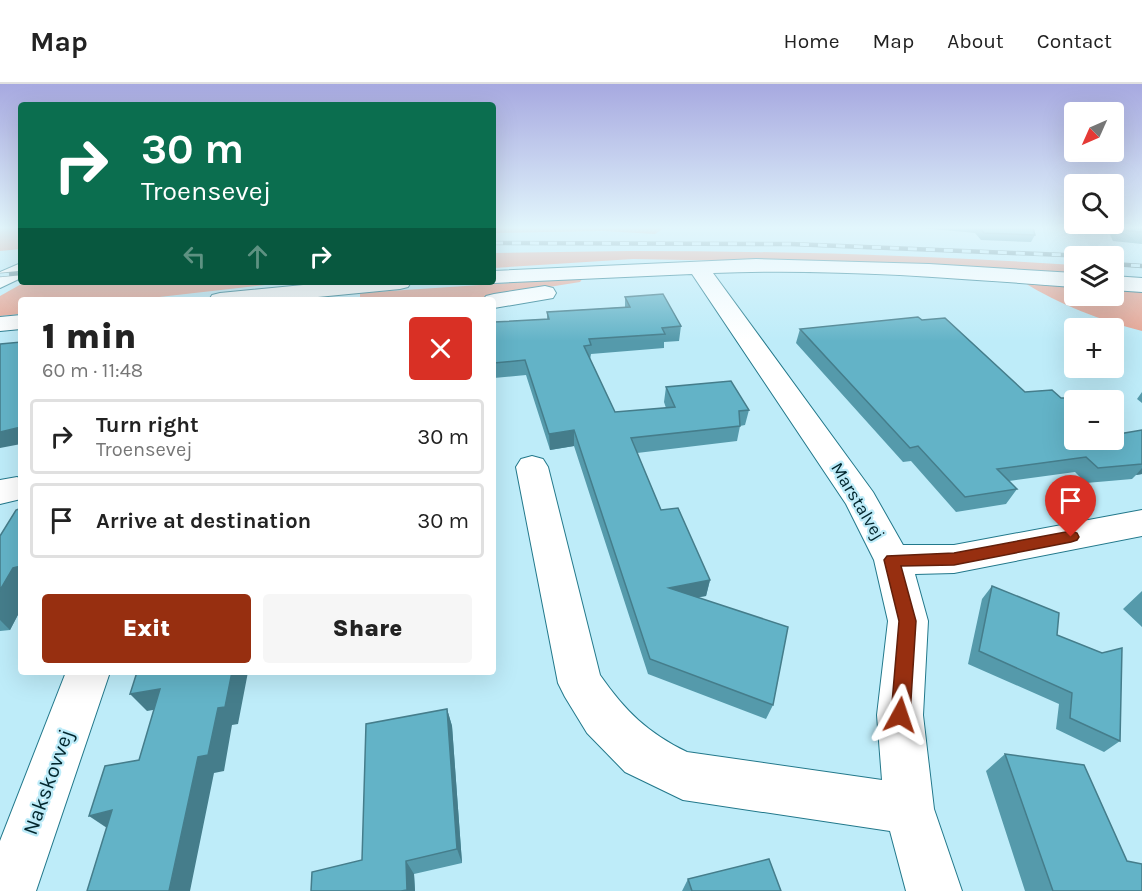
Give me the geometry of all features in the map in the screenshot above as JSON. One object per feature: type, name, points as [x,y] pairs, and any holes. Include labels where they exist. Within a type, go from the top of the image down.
[{"type":"street","points":[[496,277],[698,267],[838,266],[1064,279]]},
{"type":"street","name":"Marstalvej","points":[[698,267],[861,500],[892,560],[908,621],[900,715],[909,809],[934,891]]},
{"type":"street","points":[[0,281],[18,271]]},
{"type":"street","points":[[496,300],[596,285],[594,271]]},
{"type":"street","points":[[1124,284],[1142,285]]},
{"type":"street","points":[[250,297],[370,285]]},
{"type":"street","points":[[0,324],[18,322]]},
{"type":"street","points":[[532,467],[580,683],[603,718],[642,755],[683,776],[909,809]]},
{"type":"street","points":[[892,560],[954,559],[1142,523]]},
{"type":"street","name":"Nakskovvej","points":[[8,891],[87,675]]},
{"type":"shaded area","points":[[496,266],[530,266],[496,268]]},
{"type":"shaded area","points":[[953,266],[1064,266],[1064,273]]},
{"type":"shaded area","points":[[583,278],[580,282],[487,297],[360,297],[360,293]]},
{"type":"shaded area","points":[[1023,282],[1064,285],[1064,304]]},
{"type":"shaded area","points":[[20,285],[265,285],[159,297],[18,297],[18,314],[0,316],[0,296]]},
{"type":"shaded area","points":[[1124,291],[1142,292],[1142,331],[1124,326],[1124,318],[1100,318],[1069,306],[1124,306]]},
{"type":"building","points":[[663,294],[681,326],[662,328],[665,334],[589,339],[591,345],[584,346],[615,412],[675,407],[666,387],[731,381],[749,410],[739,411],[740,426],[631,438],[661,510],[678,508],[710,580],[669,588],[788,627],[773,705],[650,659],[574,430],[549,434],[525,360],[496,363],[496,322],[549,319],[547,312],[630,307],[625,297]]},
{"type":"building","points":[[918,317],[922,320],[945,318],[1025,392],[1052,390],[1064,398],[1064,450],[1124,450],[1124,433],[1142,430],[1142,464],[1098,468],[1086,457],[997,469],[1017,489],[965,497],[918,446],[910,448],[800,329]]},
{"type":"building","points":[[18,342],[18,428],[0,432],[0,344]]},
{"type":"building","points":[[18,509],[18,567],[13,568],[0,590],[0,536]]},
{"type":"building","points":[[992,586],[1059,613],[1057,635],[1102,653],[1122,648],[1120,741],[1070,718],[1072,693],[979,651]]},
{"type":"building","points":[[136,675],[231,675],[225,707],[218,708],[208,755],[198,757],[169,891],[87,891],[112,810],[89,816],[105,766],[139,760],[160,689],[130,694]]},
{"type":"building","points":[[447,709],[457,849],[406,861],[407,890],[311,891],[312,872],[362,860],[366,724]]},
{"type":"building","points":[[1005,754],[1084,765],[1127,861],[1142,864],[1142,891],[1053,891]]},
{"type":"building","points":[[769,859],[781,891],[692,891],[688,879]]},
{"type":"railway","points":[[1137,266],[1142,266]]},
{"type":"railway","points":[[0,275],[18,273]]},
{"type":"route","points":[[900,715],[908,621],[892,560],[954,559],[1071,537]]}]
